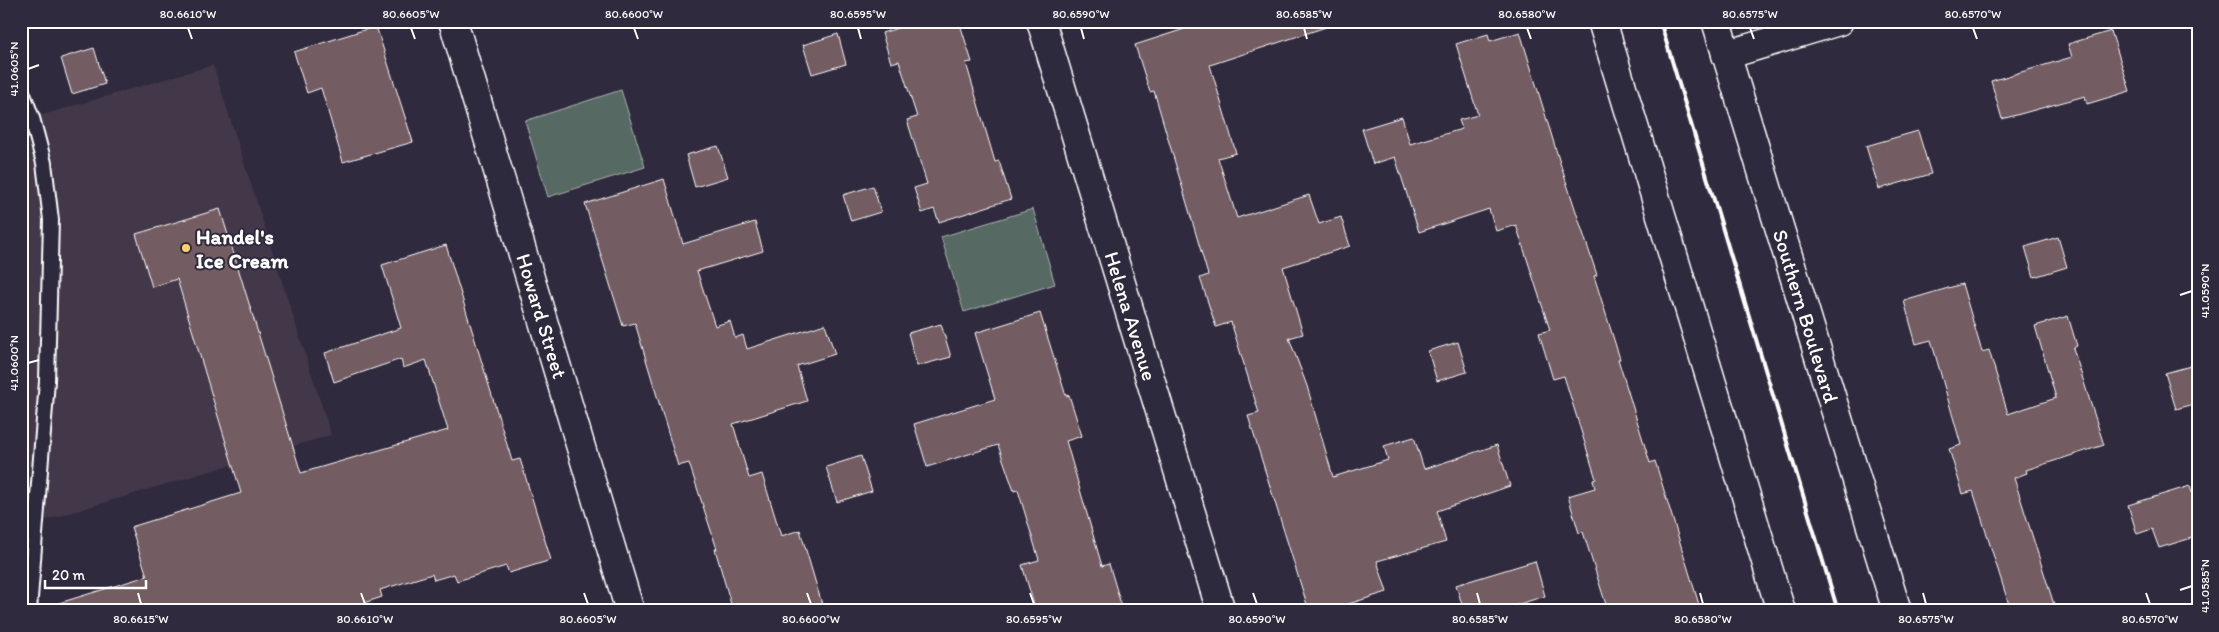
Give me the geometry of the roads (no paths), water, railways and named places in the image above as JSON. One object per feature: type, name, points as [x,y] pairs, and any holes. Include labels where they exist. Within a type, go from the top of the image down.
[{"type":"street","name":"Howard Street","points":[[453,21],[630,611]]},
{"type":"street","name":"Helena Avenue","points":[[1041,21],[1221,611]]},
{"type":"street","points":[[1602,21],[1781,611]]},
{"type":"street","name":"Southern Boulevard","points":[[1716,21],[1897,611]]},
{"type":"street","points":[[1726,55],[1839,21]]},
{"type":"lane","points":[[21,89],[32,118],[44,163],[51,220],[47,381],[29,611]]},
{"type":"railway","points":[[1660,21],[1838,611]]},
{"type":"place","name":"Handel's Ice Cream","points":[[186,248]]}]
